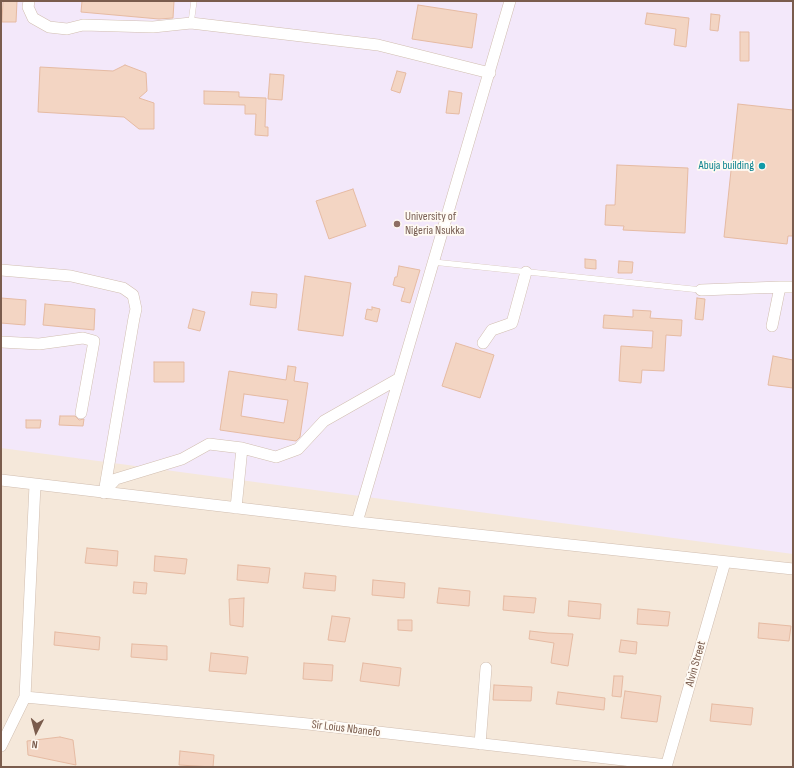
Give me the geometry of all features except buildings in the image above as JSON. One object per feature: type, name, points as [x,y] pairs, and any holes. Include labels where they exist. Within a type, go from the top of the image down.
[{"type":"street","points":[[29,1],[28,7],[33,18],[49,27],[67,29],[83,25],[153,27],[191,23],[378,45],[490,72]]},
{"type":"street","points":[[357,522],[510,1]]},
{"type":"street","points":[[1,270],[71,276],[123,288],[133,295],[136,309],[104,493]]},
{"type":"street","points":[[483,343],[492,330],[512,323],[526,272]]},
{"type":"street","points":[[772,326],[780,287]]},
{"type":"street","points":[[701,290],[793,287]]},
{"type":"street","points":[[1,342],[39,344],[83,338],[94,341],[81,413]]},
{"type":"street","points":[[104,493],[116,479],[182,459],[209,444],[242,448],[276,457],[298,449],[324,421],[398,379]]},
{"type":"street","points":[[236,508],[242,448]]},
{"type":"street","points":[[1,480],[357,522],[793,569]]},
{"type":"street","points":[[1,746],[25,697],[35,484]]},
{"type":"street","name":"Alvin Street","points":[[667,766],[725,562]]},
{"type":"street","points":[[480,744],[486,668]]},
{"type":"street","name":"Sir Loius Nbanefo","points":[[25,697],[308,724],[667,766]]},
{"type":"lane","points":[[191,23],[194,1]]},
{"type":"lane","points":[[433,262],[701,290]]},
{"type":"shaded area","name":"University of Nigeria Nsukka","points":[[1,1],[793,1],[793,767],[1,767]]},
{"type":"shaded area","name":"University of Nigeria Nsukka","points":[[1,1],[793,1],[793,554],[1,448]]},
{"type":"place","name":"Abuja building","points":[[762,166]]},
{"type":"place","name":"University of Nigeria Nsukka","points":[[397,224]]}]
